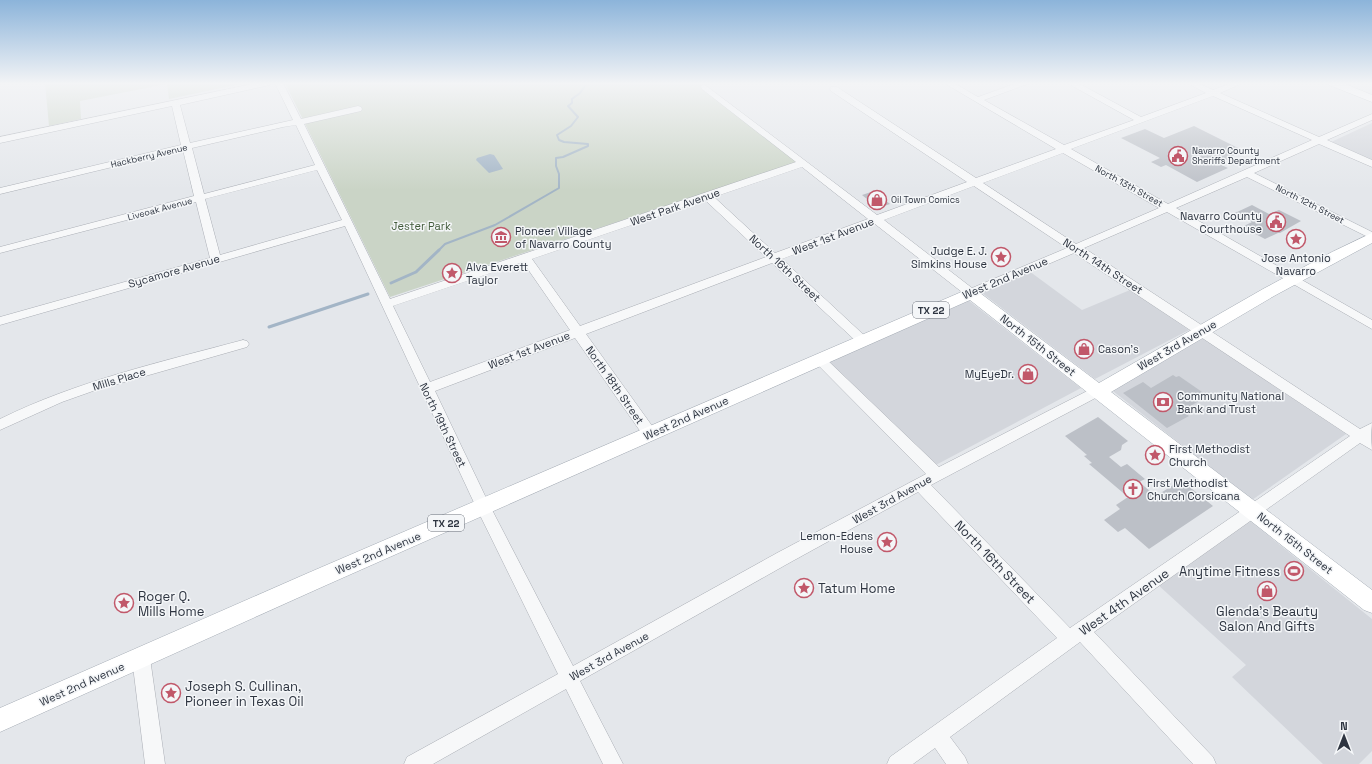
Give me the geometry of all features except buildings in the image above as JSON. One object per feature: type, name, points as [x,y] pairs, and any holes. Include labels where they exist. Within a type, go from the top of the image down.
[{"type":"main road","name":"West 3rd Avenue","points":[[1098,391],[1201,331],[1279,289],[1291,280],[1372,236]]},
{"type":"main road","name":"West 2nd Avenue","points":[[0,720],[971,293]]},
{"type":"main road","name":"North 15th Street","points":[[971,293],[1372,602]]},
{"type":"street","points":[[0,140],[101,119]]},
{"type":"street","points":[[179,119],[216,259]]},
{"type":"street","name":"North 19th Street","points":[[297,119],[348,222],[482,507],[613,764]]},
{"type":"street","name":"Hackberry Avenue","points":[[0,191],[283,124],[313,119]]},
{"type":"street","name":"North 15th Street","points":[[747,119],[971,293]]},
{"type":"street","name":"North 14th Street","points":[[879,119],[1201,331],[1368,436]]},
{"type":"street","name":"North 13th Street","points":[[1010,119],[1372,325]]},
{"type":"street","name":"West 1st Avenue","points":[[426,389],[1145,119]]},
{"type":"street","points":[[1270,119],[1372,164]]},
{"type":"street","name":"West 2nd Avenue","points":[[971,293],[1320,141],[1366,119]]},
{"type":"street","name":"West Park Avenue","points":[[386,304],[804,163]]},
{"type":"street","name":"Liveoak Avenue","points":[[0,250],[321,166]]},
{"type":"street","name":"North 12th Street","points":[[1247,173],[1372,236]]},
{"type":"street","name":"North 16th Street","points":[[707,196],[862,340]]},
{"type":"street","name":"Sycamore Avenue","points":[[0,321],[348,222]]},
{"type":"street","name":"North 18th Street","points":[[525,257],[650,434]]},
{"type":"street","name":"Mills Place","points":[[0,425],[53,401],[97,386],[243,344]]},
{"type":"street","points":[[819,359],[937,474]]},
{"type":"street","name":"West 3rd Avenue","points":[[414,764],[937,474],[1098,391]]},
{"type":"street","name":"West 4th Avenue","points":[[897,764],[1253,510],[1368,436]]},
{"type":"street","name":"North 16th Street","points":[[920,484],[1206,764]]},
{"type":"street","points":[[140,658],[155,764]]},
{"type":"street","points":[[937,735],[958,764]]},
{"type":"shaded area","points":[[1372,123],[1372,161],[1329,143]]},
{"type":"shaded area","points":[[1029,271],[1082,310],[1130,290],[1189,330],[1095,379],[982,293]]},
{"type":"shaded area","points":[[968,300],[1081,388],[932,467],[828,362]]},
{"type":"shaded area","points":[[1203,338],[1346,434],[1252,500],[1109,388]]},
{"type":"shaded area","points":[[1249,520],[1372,619],[1372,751],[1359,764],[1323,764],[1232,677],[1246,665],[1157,584]]},
{"type":"green space","points":[[48,119],[81,119],[81,119],[49,126]]},
{"type":"green space","name":"Jester Park","points":[[302,119],[742,119],[799,162],[390,297]]},
{"type":"water","points":[[490,154],[494,155],[503,169],[489,173],[476,160],[477,158]]},
{"type":"waterway","points":[[439,250],[445,244],[495,225],[559,188],[559,174],[556,166],[556,158],[563,157],[588,146],[588,144],[564,142],[559,140],[557,135],[571,126],[577,119]]},
{"type":"waterway","points":[[391,283],[416,272],[439,250]]},
{"type":"waterway","points":[[269,327],[368,294]]},
{"type":"place","name":"Navarro County Sheriffs Department","points":[[1178,156]]},
{"type":"place","name":"Oil Town Comics","points":[[877,200]]},
{"type":"place","name":"Navarro County Courthouse","points":[[1276,222]]},
{"type":"place","name":"Pioneer Village of Navarro County","points":[[501,237]]},
{"type":"place","name":"Jose Antonio Navarro","points":[[1296,239]]},
{"type":"place","name":"Judge E. J. Simkins House","points":[[1001,257]]},
{"type":"place","name":"Alva Everett Taylor","points":[[452,273]]},
{"type":"place","name":"Cason's","points":[[1084,349]]},
{"type":"place","name":"MyEyeDr.","points":[[1028,374]]},
{"type":"place","name":"Community National Bank and Trust","points":[[1163,402]]},
{"type":"place","name":"First Methodist Church","points":[[1155,455]]},
{"type":"place","name":"First Methodist Church Corsicana","points":[[1133,489]]},
{"type":"place","name":"Lemon-Edens House","points":[[887,542]]},
{"type":"place","name":"Anytime Fitness","points":[[1294,571]]},
{"type":"place","name":"Tatum Home","points":[[804,588]]},
{"type":"place","name":"Glenda's Beauty Salon And Gifts","points":[[1267,591]]},
{"type":"place","name":"Roger Q. Mills Home","points":[[124,603]]},
{"type":"place","name":"Joseph S. Cullinan, Pioneer in Texas Oil","points":[[171,693]]}]
